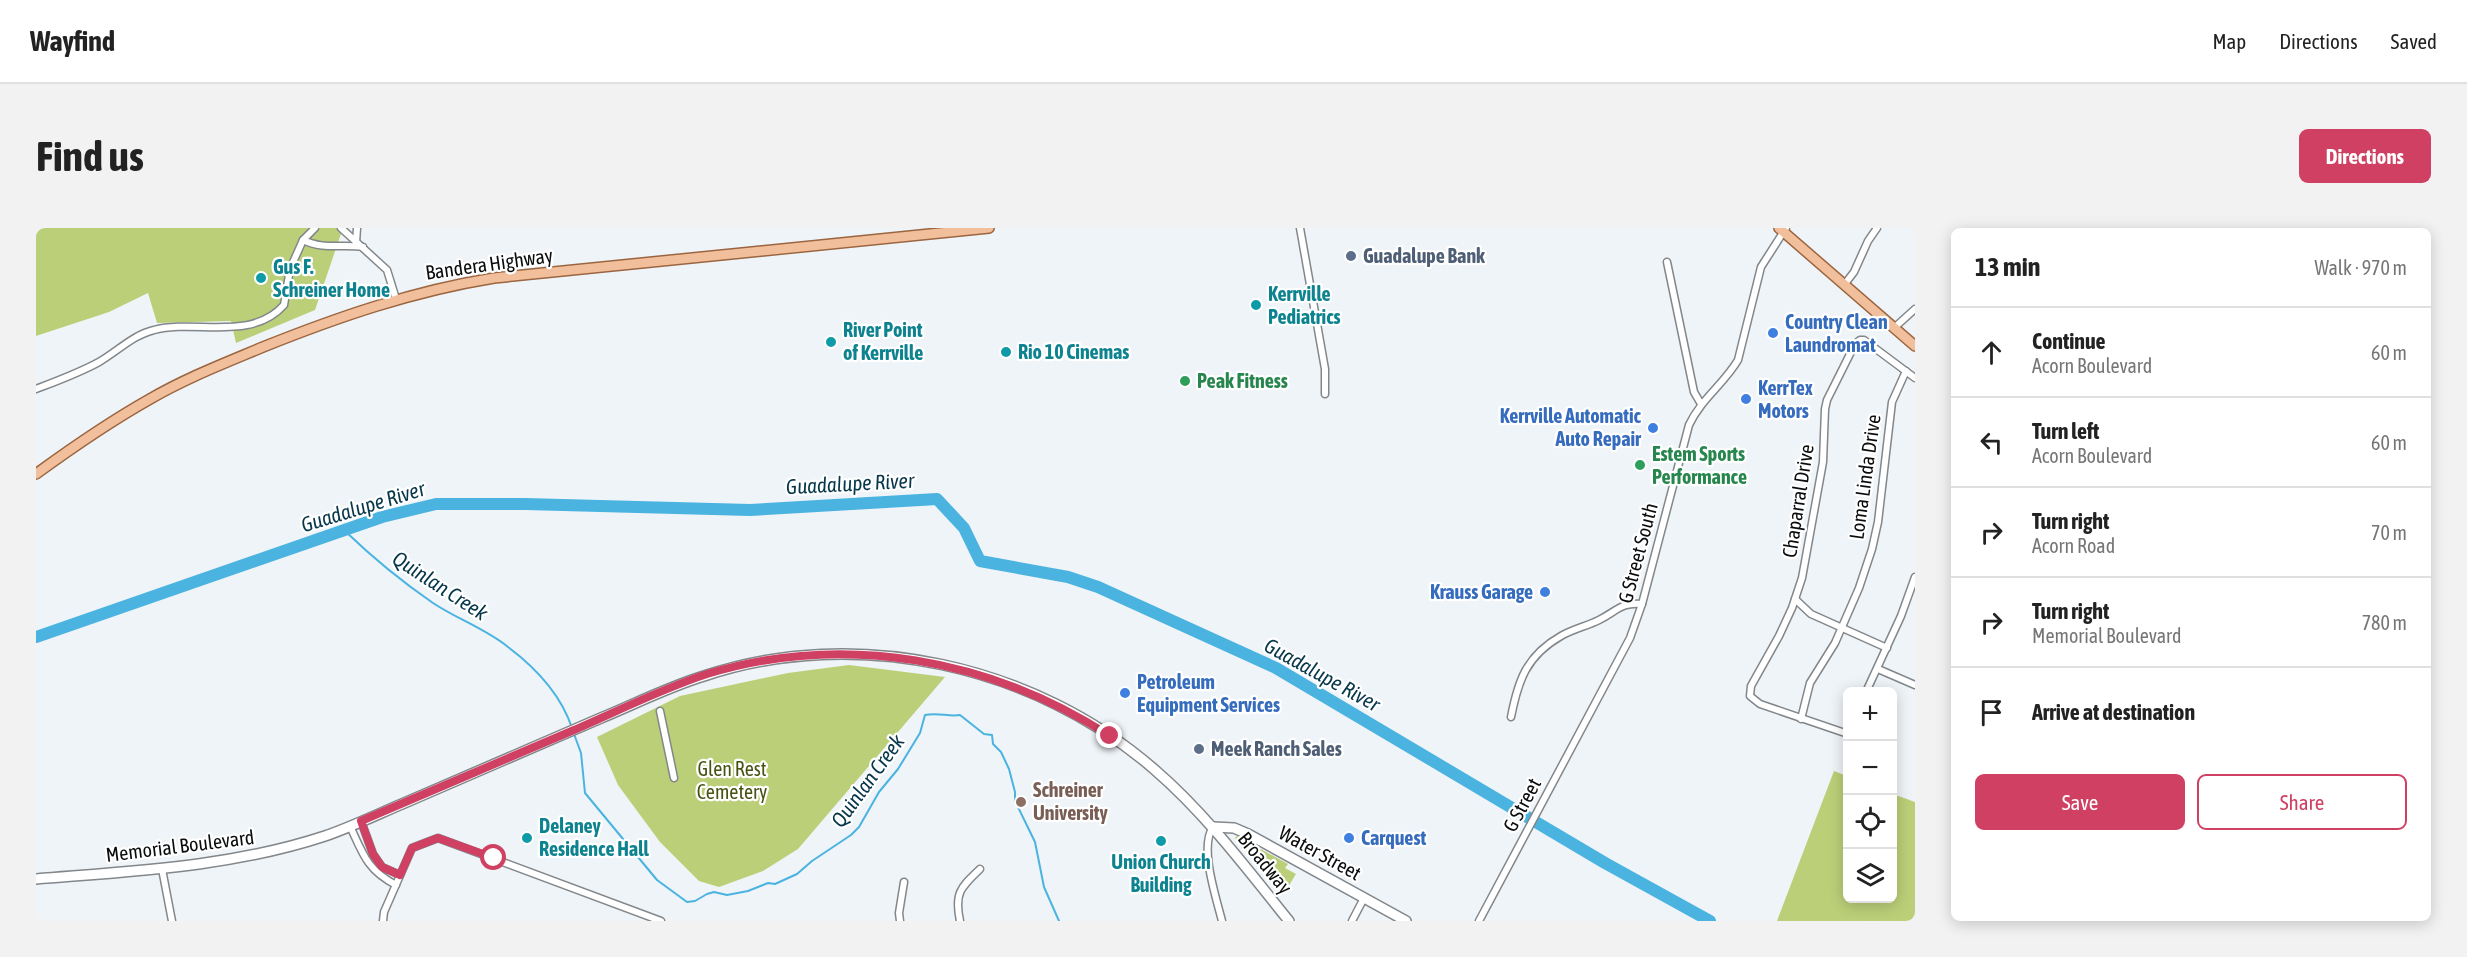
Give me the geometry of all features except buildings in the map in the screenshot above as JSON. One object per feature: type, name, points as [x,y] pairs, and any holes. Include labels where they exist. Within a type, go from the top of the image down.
[{"type":"main road","name":"Bandera Highway","points":[[36,474],[91,435],[172,387],[281,340],[396,299],[494,278],[989,228]]},
{"type":"main road","points":[[1783,229],[1915,346]]},
{"type":"main road","name":"Memorial Boulevard","points":[[36,879],[162,869],[263,854],[325,836],[350,826],[707,674],[758,663],[837,654],[882,656],[934,663],[985,675],[1025,690],[1095,726],[1154,768],[1213,827]]},
{"type":"main road","name":"Water Street","points":[[1213,827],[1234,828],[1248,834],[1406,921]]},
{"type":"main road","name":"Broadway","points":[[1213,827],[1289,921]]},
{"type":"street","points":[[36,389],[99,362],[142,333],[170,327],[246,326],[270,317],[285,305],[290,269],[303,240],[315,228]]},
{"type":"street","points":[[357,228],[359,245]]},
{"type":"street","points":[[1300,228],[1325,369],[1325,394]]},
{"type":"street","points":[[1844,285],[1854,272],[1868,241],[1877,228]]},
{"type":"street","points":[[345,229],[346,245]]},
{"type":"street","points":[[345,229],[387,270],[396,299]]},
{"type":"street","name":"G Street South","points":[[1594,706],[1630,638],[1642,604],[1689,425],[1701,404],[1738,360],[1761,267],[1783,229]]},
{"type":"street","points":[[303,240],[323,247],[359,245]]},
{"type":"street","points":[[1667,262],[1694,392],[1701,404]]},
{"type":"street","points":[[1894,328],[1915,309]]},
{"type":"street","name":"Chaparral Drive","points":[[1801,719],[1761,704],[1750,696],[1750,686],[1775,644],[1796,599],[1802,578],[1821,479],[1825,409],[1832,390],[1855,345],[1860,340],[1864,340],[1915,378]]},
{"type":"street","name":"Loma Linda Drive","points":[[1801,719],[1810,683],[1842,627],[1859,588],[1874,540],[1880,513],[1892,402],[1906,371]]},
{"type":"street","points":[[1869,687],[1915,577]]},
{"type":"street","points":[[1796,599],[1811,614],[1887,648]]},
{"type":"street","points":[[1511,717],[1520,678],[1531,662],[1546,648],[1559,637],[1599,620],[1623,605],[1642,604]]},
{"type":"street","points":[[1878,669],[1915,685]]},
{"type":"street","name":"G Street","points":[[1479,921],[1594,706]]},
{"type":"street","points":[[660,711],[674,778]]},
{"type":"street","points":[[1801,719],[1843,731]]},
{"type":"street","points":[[361,821],[373,854],[382,867],[400,875]]},
{"type":"street","points":[[350,826],[368,864],[380,876],[396,885]]},
{"type":"street","points":[[1213,827],[1209,833],[1207,846],[1222,921]]},
{"type":"street","points":[[382,921],[412,848],[438,838],[661,921]]},
{"type":"street","points":[[162,869],[172,921]]},
{"type":"street","points":[[960,921],[957,909],[960,889],[980,869]]},
{"type":"street","points":[[900,921],[904,882]]},
{"type":"street","points":[[1352,921],[1364,898]]},
{"type":"green space","points":[[36,228],[343,228],[315,310],[236,343],[231,321],[157,323],[148,293],[109,312],[36,336]]},
{"type":"green space","name":"Glen Rest Cemetery","points":[[849,665],[945,677],[798,849],[763,871],[719,887],[699,881],[660,842],[618,785],[597,737],[680,696],[788,673]]},
{"type":"green space","points":[[1834,771],[1843,774],[1843,903],[1897,903],[1897,795],[1915,802],[1915,921],[1777,921]]},
{"type":"green space","points":[[1237,836],[1288,864],[1285,868],[1296,874],[1283,895],[1235,838]]},
{"type":"waterway","name":"Guadalupe River","points":[[36,637],[382,517],[436,504],[750,510],[937,499],[964,528],[980,561],[1068,577],[1098,587],[1276,668],[1605,863],[1710,921]]},
{"type":"waterway","name":"Quinlan Creek","points":[[345,531],[421,595],[490,635],[518,655],[538,673],[554,693],[572,728]]},
{"type":"waterway","name":"Quinlan Creek","points":[[574,734],[581,753],[585,793],[657,880],[687,902],[695,901],[714,892],[727,895],[748,891],[768,883],[775,884],[797,874],[859,827],[879,792],[898,769],[920,733],[925,715],[960,715],[984,734],[992,735],[993,744],[1001,752],[1009,769],[1015,801],[1035,842],[1044,887],[1059,921]]},
{"type":"place","name":"Guadalupe Bank","points":[[1351,256]]},
{"type":"place","name":"Gus F. Schreiner Home","points":[[261,278]]},
{"type":"place","name":"Kerrville Pediatrics","points":[[1256,305]]},
{"type":"place","name":"Country Clean Laundromat","points":[[1773,333]]},
{"type":"place","name":"River Point of Kerrville","points":[[831,342]]},
{"type":"place","name":"Rio 10 Cinemas","points":[[1006,352]]},
{"type":"place","name":"Peak Fitness","points":[[1185,381]]},
{"type":"place","name":"KerrTex Motors","points":[[1746,399]]},
{"type":"place","name":"Kerrville Automatic Auto Repair","points":[[1653,428]]},
{"type":"place","name":"Estem Sports Performance","points":[[1640,465]]},
{"type":"place","name":"Krauss Garage","points":[[1545,592]]},
{"type":"place","name":"Petroleum Equipment Services","points":[[1125,693]]},
{"type":"place","name":"Meek Ranch Sales","points":[[1199,749]]},
{"type":"place","name":"Schreiner University","points":[[1021,802]]},
{"type":"place","name":"Delaney Residence Hall","points":[[527,838]]},
{"type":"place","name":"Carquest","points":[[1349,838]]},
{"type":"place","name":"Union Church Building","points":[[1161,841]]},
{"type":"route","points":[[494,858],[438,838],[412,848],[400,875],[382,867],[373,854],[361,821],[650,696],[707,674],[745,665],[837,654],[910,658],[985,675],[1025,690],[1063,708],[1110,736]]}]
